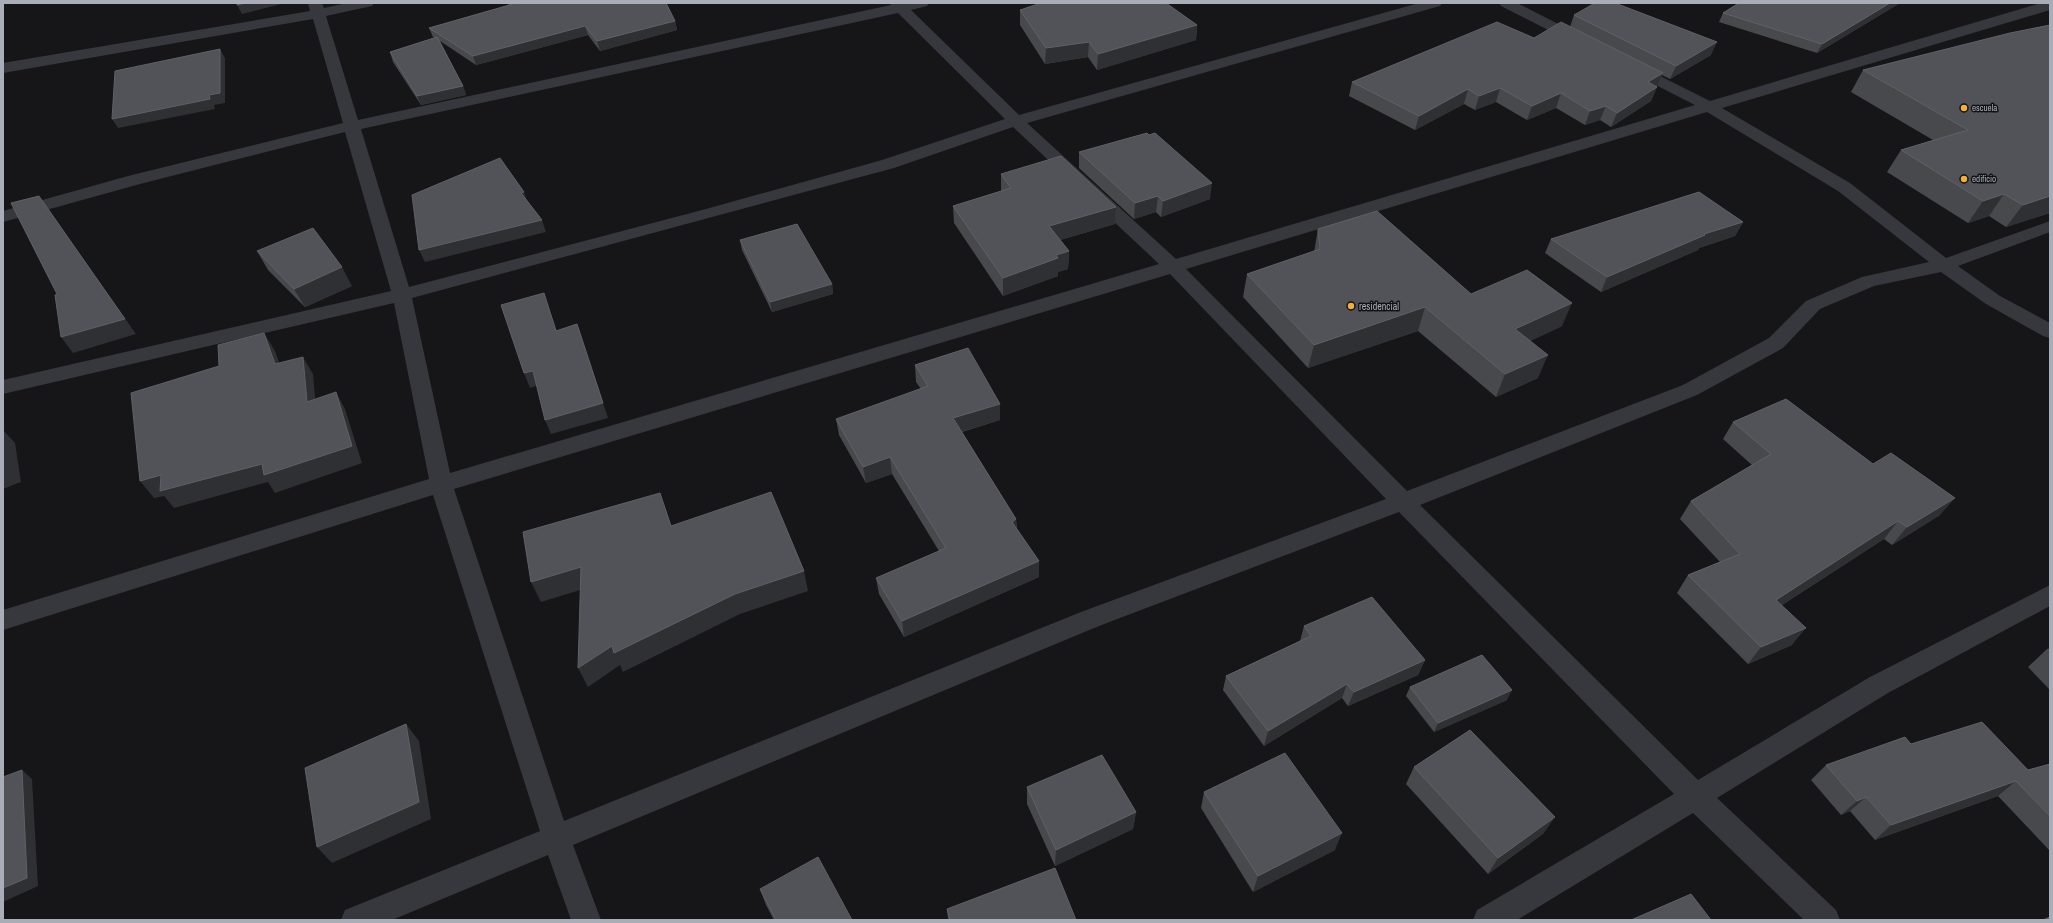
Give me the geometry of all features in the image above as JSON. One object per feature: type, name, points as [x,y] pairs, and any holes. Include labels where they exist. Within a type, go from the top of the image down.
[{"type":"street","points":[[3,68],[316,8],[367,3]]},
{"type":"street","points":[[3,387],[402,295],[888,164],[1016,121],[1435,3]]},
{"type":"street","points":[[1506,3],[1589,46]]},
{"type":"street","points":[[3,217],[134,180],[351,126],[906,5],[1016,121],[1174,267],[1403,502],[1696,797],[1825,920]]},
{"type":"street","points":[[3,620],[441,484],[2050,5]]},
{"type":"street","points":[[316,8],[402,295],[441,484],[556,838],[586,920]]},
{"type":"street","points":[[1617,60],[1708,106],[1844,187],[1944,265],[1993,300],[2050,331]]},
{"type":"street","points":[[356,920],[1090,619],[1403,502],[1690,390],[1776,342],[1813,305],[1869,281],[1944,265],[2050,226]]},
{"type":"street","points":[[1488,920],[1696,797],[1880,685],[2050,595]]},
{"type":"building","points":[[512,3],[666,3],[675,21],[597,41],[585,26],[473,56],[429,28],[513,4]]},
{"type":"building","points":[[1041,3],[1166,3],[1197,25],[1098,54],[1089,42],[1046,48],[1020,10]]},
{"type":"building","points":[[1595,3],[1615,3],[1717,42],[1676,66],[1574,15]]},
{"type":"building","points":[[1739,3],[1890,3],[1822,44],[1723,13]]},
{"type":"building","points":[[1497,22],[1534,38],[1561,22],[1663,73],[1648,82],[1657,87],[1617,113],[1606,106],[1590,111],[1561,93],[1532,106],[1500,88],[1479,96],[1468,89],[1419,116],[1352,82]]},
{"type":"building","points":[[2050,25],[2050,196],[2023,205],[2004,194],[1983,201],[1901,150],[1968,130],[1863,70],[2010,33]]},
{"type":"building","points":[[437,37],[463,86],[417,96],[390,52]]},
{"type":"building","points":[[220,49],[220,93],[209,95],[210,99],[112,119],[115,71]]},
{"type":"building","points":[[1147,133],[1149,135],[1155,133],[1212,183],[1163,201],[1158,196],[1135,203],[1079,152]]},
{"type":"building","points":[[1061,156],[1116,207],[1049,226],[1069,251],[1056,255],[1058,258],[1003,278],[953,206],[1011,188],[1001,174]]},
{"type":"building","points":[[500,158],[524,192],[521,193],[542,220],[419,250],[412,195]]},
{"type":"building","points":[[1699,192],[1743,222],[1704,234],[1705,235],[1607,277],[1551,239]]},
{"type":"building","points":[[39,196],[125,319],[61,337],[55,295],[57,294],[11,203]]},
{"type":"building","points":[[1377,211],[1471,294],[1527,270],[1572,303],[1515,329],[1548,355],[1505,374],[1425,307],[1314,345],[1247,274],[1320,249],[1318,229]]},
{"type":"building","points":[[797,224],[832,284],[770,302],[740,240]]},
{"type":"building","points":[[313,228],[342,267],[294,289],[257,251]]},
{"type":"building","points":[[544,293],[556,331],[577,324],[603,403],[545,420],[533,371],[524,373],[501,305]]},
{"type":"building","points":[[264,333],[275,364],[303,357],[307,402],[336,392],[352,446],[264,475],[262,464],[160,491],[161,475],[140,481],[131,393],[219,366],[218,345]]},
{"type":"building","points":[[968,348],[1000,404],[953,418],[1016,519],[1012,522],[1039,561],[902,621],[876,578],[946,548],[890,457],[863,467],[836,419],[928,386],[915,365]]},
{"type":"building","points":[[1786,399],[1873,464],[1891,453],[1955,498],[1907,527],[1898,521],[1776,600],[1806,628],[1761,647],[1688,575],[1740,554],[1691,501],[1771,454],[1733,422]]},
{"type":"building","points":[[771,492],[804,571],[735,594],[614,653],[612,646],[578,668],[581,567],[531,582],[523,532],[660,493],[671,526]]},
{"type":"building","points":[[1372,597],[1425,660],[1354,692],[1347,684],[1268,731],[1226,676],[1311,636],[1304,626]]},
{"type":"building","points":[[1482,655],[1512,690],[1438,723],[1410,687]]},
{"type":"building","points":[[1982,722],[2028,770],[2050,764],[2050,816],[2016,781],[1891,825],[1866,797],[1857,801],[1826,765],[1905,737],[1911,744]]},
{"type":"building","points":[[406,724],[419,802],[317,847],[305,768]]},
{"type":"building","points":[[1470,730],[1555,817],[1498,858],[1414,767]]},
{"type":"building","points":[[1285,753],[1342,833],[1258,876],[1204,792]]},
{"type":"building","points":[[1102,755],[1136,812],[1056,850],[1027,787]]},
{"type":"building","points":[[22,770],[27,878],[3,888],[3,777]]},
{"type":"building","points":[[818,857],[852,920],[776,920],[760,889]]},
{"type":"building","points":[[1055,868],[1076,920],[950,920],[947,909]]},
{"type":"building","points":[[1691,894],[1711,920],[1631,920]]},
{"type":"building","points":[[2050,917],[2050,920],[2043,920]]},
{"type":"place","name":"escuela","points":[[1964,108]]},
{"type":"place","name":"edificio","points":[[1964,179]]},
{"type":"place","name":"residencial","points":[[1351,306]]}]
